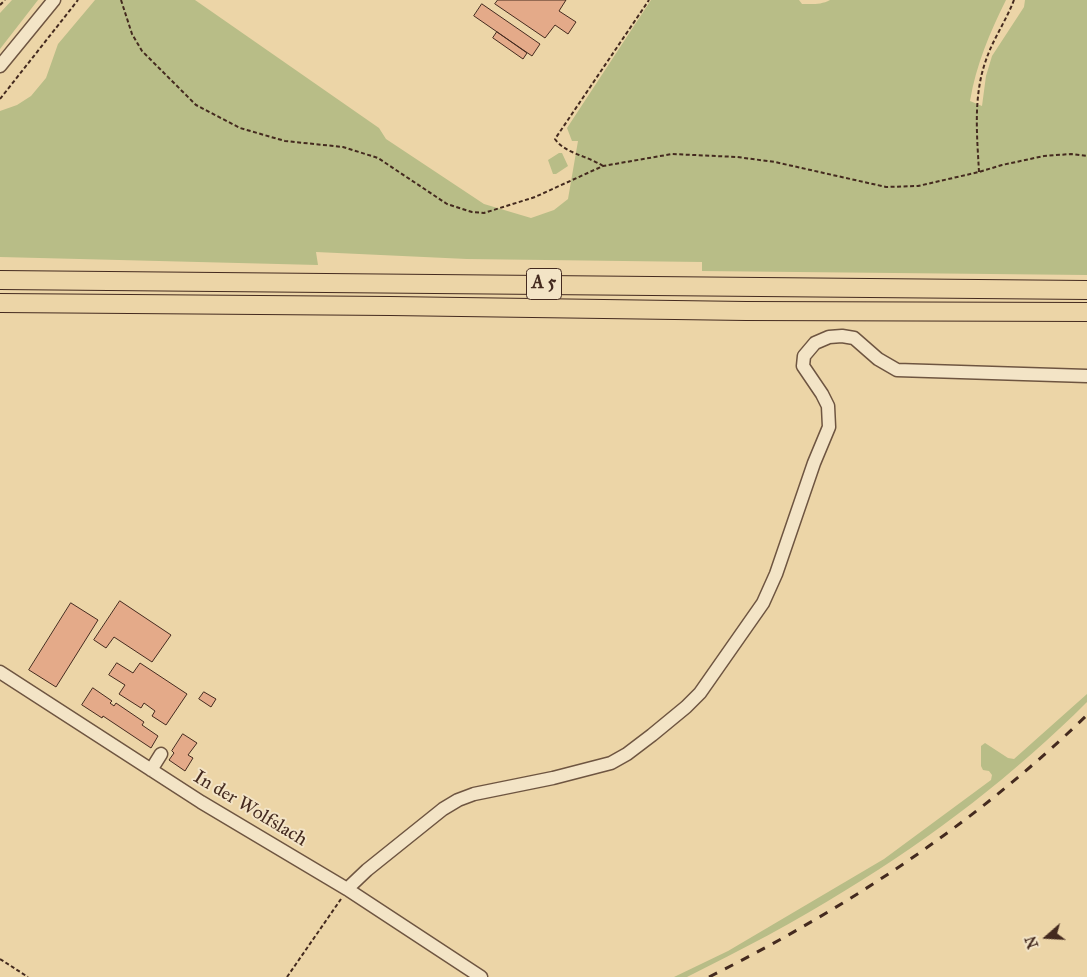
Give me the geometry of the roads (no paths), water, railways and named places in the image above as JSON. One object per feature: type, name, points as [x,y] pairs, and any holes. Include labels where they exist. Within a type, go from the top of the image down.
[{"type":"highway","name":"A 5","points":[[0,280],[1087,290]]},
{"type":"highway","name":"A 5","points":[[0,303],[746,311],[1087,312]]},
{"type":"lane","points":[[0,66],[54,0]]},
{"type":"lane","points":[[347,890],[367,870],[450,804],[474,794],[553,778],[611,763],[627,754],[652,735],[700,693],[763,603],[776,574],[814,463],[829,427],[828,406],[803,366],[804,356],[815,343],[829,337],[842,336],[854,338],[878,359],[897,370],[1087,376]]},
{"type":"lane","name":"In der Wolfslach","points":[[0,672],[67,711],[151,770],[347,890],[481,977]]},
{"type":"lane","points":[[151,770],[161,754]]},
{"type":"railway","points":[[709,977],[811,922],[908,861],[1001,792],[1087,715]]}]
